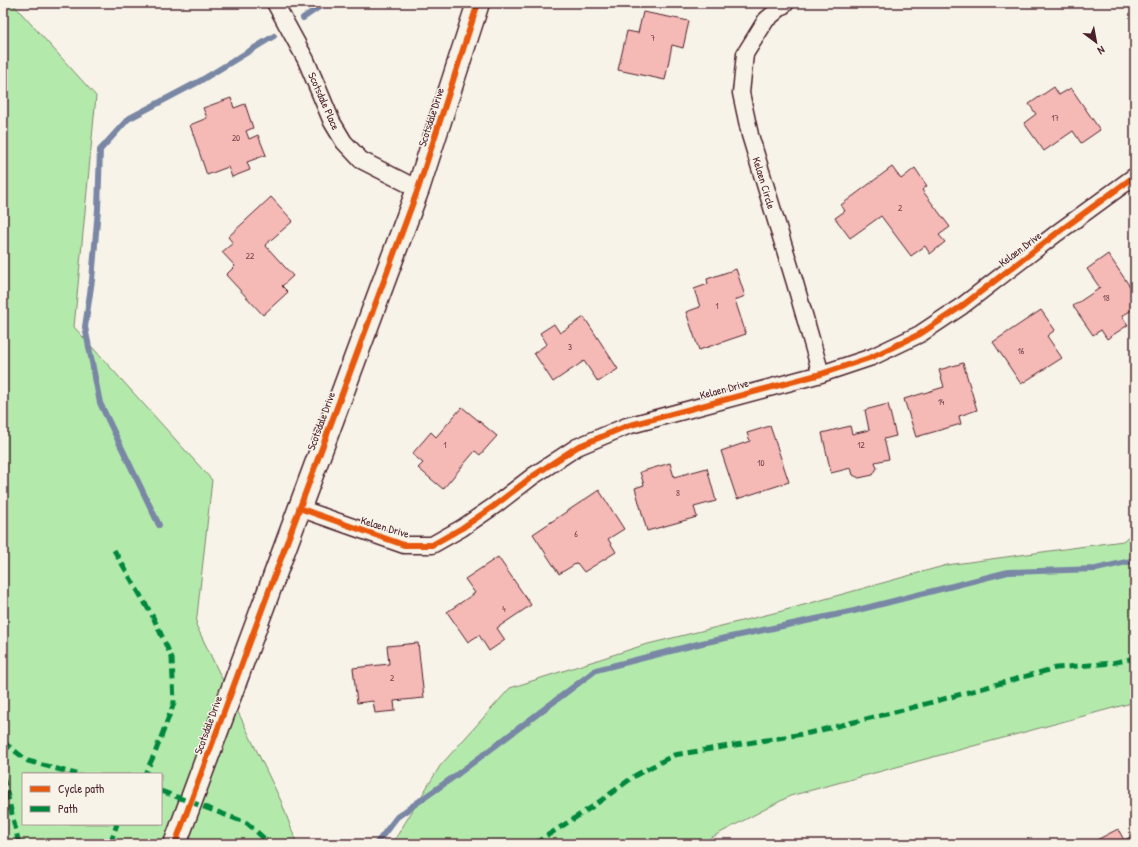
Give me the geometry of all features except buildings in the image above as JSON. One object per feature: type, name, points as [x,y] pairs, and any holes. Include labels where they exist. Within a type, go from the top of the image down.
[{"type":"street","name":"Scotsdale Place","points":[[275,3],[306,60],[332,122],[344,142],[361,160],[418,190]]},
{"type":"street","name":"Scotsdale Drive","points":[[175,844],[418,190],[478,3]]},
{"type":"street","name":"Kelaen Circle","points":[[786,3],[766,20],[746,54],[741,93],[750,135],[821,374]]},
{"type":"street","name":"Kelaen Drive","points":[[299,508],[404,545],[432,545],[462,528],[533,476],[577,447],[627,426],[821,374],[872,357],[920,334],[962,306],[1057,233],[1135,176]]},
{"type":"green space","points":[[3,3],[12,3],[96,96],[74,327],[212,480],[196,625],[281,801],[297,844],[3,844]]},
{"type":"green space","points":[[1135,531],[1135,702],[790,796],[699,844],[392,844],[440,766],[510,688],[644,645],[782,611],[947,565],[1123,541]]},
{"type":"waterway","points":[[303,18],[325,3]]},
{"type":"waterway","points":[[159,525],[100,403],[85,327],[92,280],[98,209],[100,150],[128,119],[200,81],[274,36]]},
{"type":"waterway","points":[[376,844],[397,817],[455,776],[596,670],[702,643],[854,611],[1008,572],[1096,569],[1135,560]]},
{"type":"marked path","points":[[114,550],[153,617],[172,658],[174,703],[155,753],[145,773]]},
{"type":"marked path","points":[[534,844],[592,807],[636,775],[674,755],[809,733],[907,709],[1056,668],[1112,663],[1135,658]]},
{"type":"marked path","points":[[3,742],[28,761],[72,773]]},
{"type":"marked path","points":[[3,776],[19,844]]},
{"type":"marked path","points":[[162,791],[247,823],[267,841],[266,844]]},
{"type":"marked path","points":[[110,844],[117,825]]},
{"type":"cycle path","points":[[175,844],[418,189],[478,3]]},
{"type":"cycle path","points":[[299,508],[404,545],[432,545],[462,528],[533,476],[577,447],[627,426],[821,374],[872,357],[920,334],[962,306],[1057,233],[1135,176]]}]
